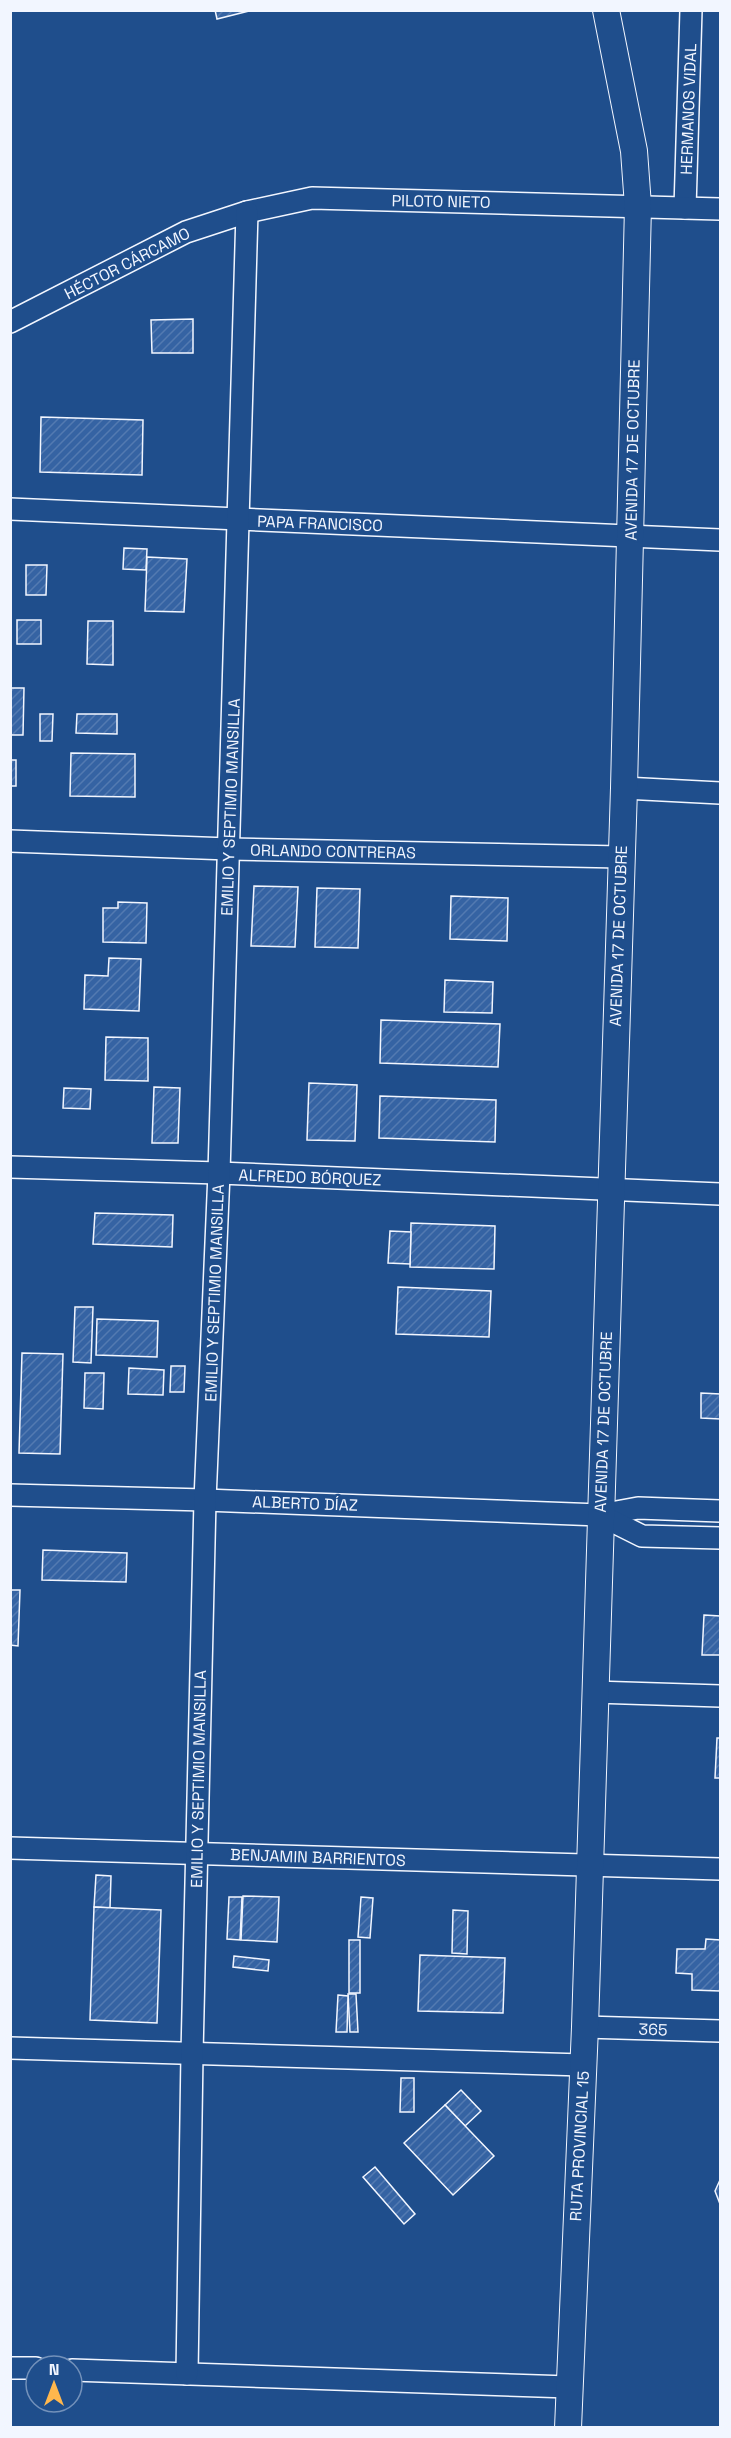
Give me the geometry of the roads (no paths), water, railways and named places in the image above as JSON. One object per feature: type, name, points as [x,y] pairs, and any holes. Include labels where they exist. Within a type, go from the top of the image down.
[{"type":"main road","name":"AVENIDA 17 DE OCTUBRE","points":[[589,1865],[624,788],[638,206],[634,151],[606,10]]},
{"type":"main road","name":"RUTA PROVINCIAL 15","points":[[568,2427],[585,2027],[589,1865]]},
{"type":"street","name":"HERMANOS VIDAL","points":[[685,208],[691,10]]},
{"type":"street","name":"PILOTO NIETO","points":[[247,212],[312,198],[720,209]]},
{"type":"street","name":"HÉCTOR CÁRCAMO","points":[[10,322],[186,232],[247,212]]},
{"type":"street","name":"EMILIO Y SEPTIMIO MANSILLA","points":[[187,2374],[205,1500],[219,1173],[247,212]]},
{"type":"street","name":"PAPA FRANCISCO","points":[[10,509],[720,540]]},
{"type":"street","points":[[624,788],[720,793]]},
{"type":"street","name":"ORLANDO CONTRERAS","points":[[10,841],[229,849],[621,857]]},
{"type":"street","name":"ALFREDO BÓRQUEZ","points":[[10,1167],[219,1173],[720,1194]]},
{"type":"street","name":"ALBERTO DÍAZ","points":[[10,1495],[600,1515]]},
{"type":"street","points":[[600,1515],[638,1508],[720,1510]]},
{"type":"street","points":[[600,1515],[642,1536],[720,1538]]},
{"type":"street","points":[[594,1692],[720,1696]]},
{"type":"street","name":"BENJAMIN BARRIENTOS","points":[[10,1848],[720,1869]]},
{"type":"street","name":"365","points":[[585,2027],[720,2031]]},
{"type":"street","points":[[10,2048],[583,2065]]},
{"type":"street","points":[[84,2370],[568,2387]]}]
